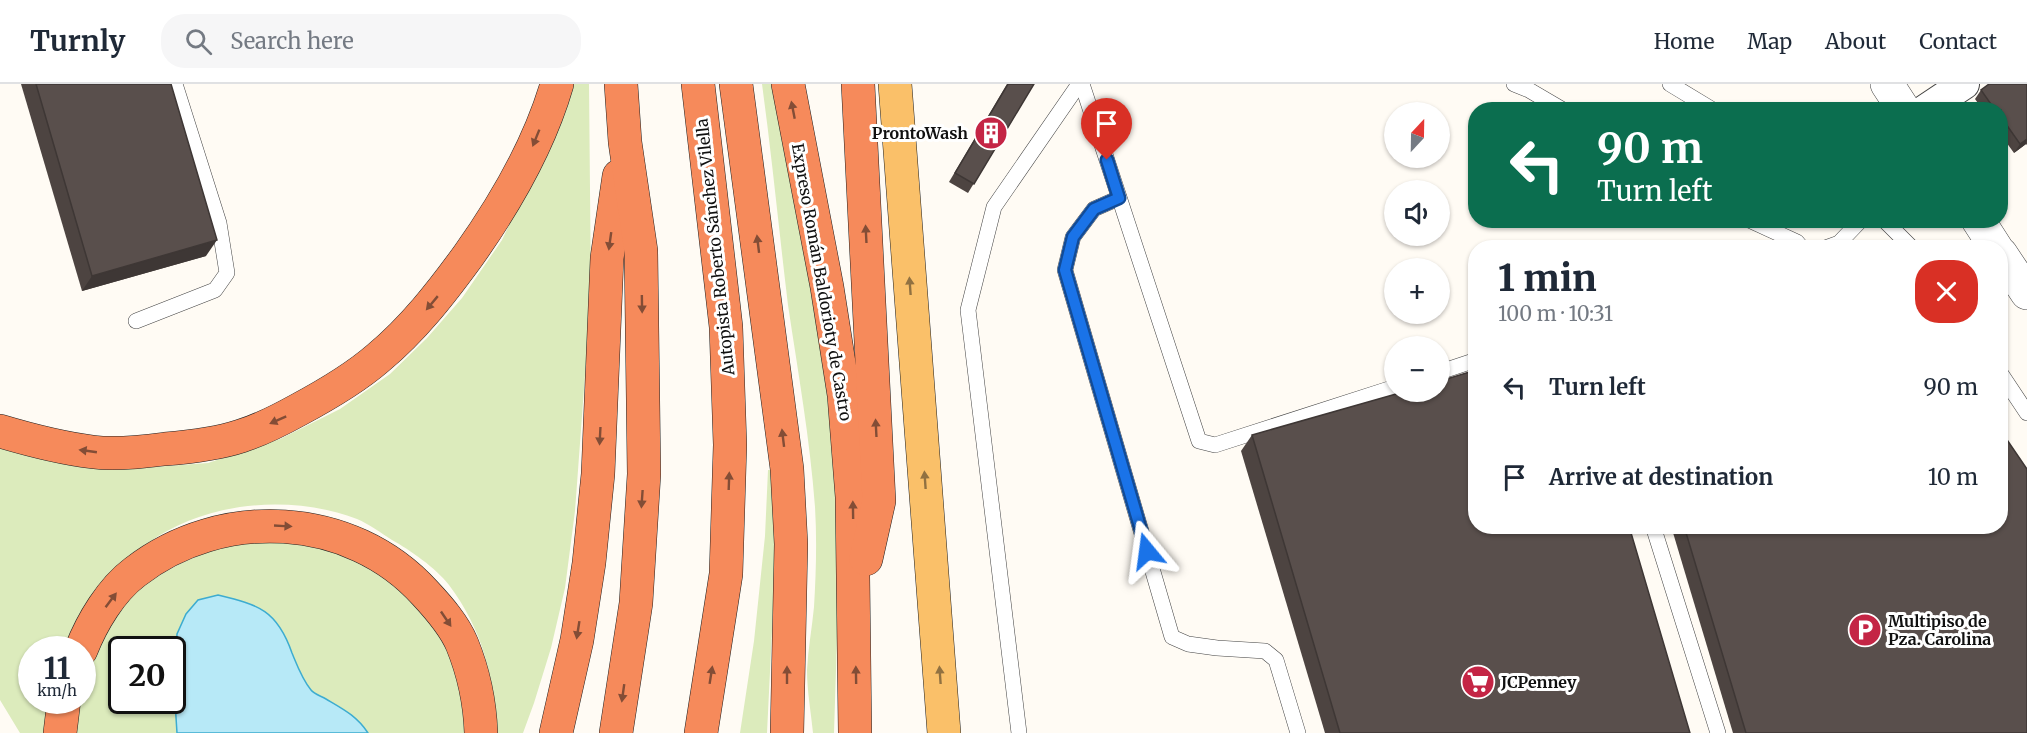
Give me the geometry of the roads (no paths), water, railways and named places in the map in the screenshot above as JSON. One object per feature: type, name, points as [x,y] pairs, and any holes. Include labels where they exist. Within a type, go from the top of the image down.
[{"type":"highway","points":[[0,431],[39,443],[95,452],[141,452],[188,447],[241,436],[320,399],[378,359],[416,322],[447,284],[489,227],[508,194],[529,155],[557,84]]},
{"type":"highway","points":[[616,733],[636,603],[644,474],[641,251],[625,142],[621,84]]},
{"type":"highway","name":"Autopista Roberto Sánchez Vilella","points":[[698,84],[726,327],[730,445],[726,574],[701,733]]},
{"type":"highway","points":[[736,84],[787,469],[790,544],[787,733]]},
{"type":"highway","name":"Expreso Román Baldorioty de Castro","points":[[788,84],[844,395],[852,496],[855,733]]},
{"type":"highway","points":[[855,610],[879,501],[858,84]]},
{"type":"highway","points":[[556,733],[577,640],[589,563],[598,474],[608,258],[625,142]]},
{"type":"highway","points":[[87,636],[110,598],[134,573],[171,549],[214,534],[262,525],[303,527],[346,538],[386,559],[414,581],[444,613],[462,643],[468,661],[473,678],[481,733]]},
{"type":"highway","points":[[60,733],[61,714]]},
{"type":"main road","points":[[895,84],[944,733]]},
{"type":"street","points":[[1887,84],[1899,102]]},
{"type":"street","points":[[1937,102],[1964,84]]},
{"type":"street","points":[[2008,265],[2027,293]]},
{"type":"lane","points":[[136,321],[214,290],[227,273],[219,223],[175,84]]},
{"type":"lane","points":[[1080,84],[1199,441],[1215,445],[1384,391]]},
{"type":"lane","points":[[1019,733],[968,310],[994,207],[1080,84]]},
{"type":"lane","points":[[1514,84],[1549,102]]},
{"type":"lane","points":[[1670,84],[1700,102]]},
{"type":"lane","points":[[1119,198],[1094,209],[1073,237],[1065,270],[1172,637],[1188,644],[1265,651],[1276,660],[1298,733]]},
{"type":"lane","points":[[1766,228],[1793,240]]},
{"type":"lane","points":[[1842,240],[1853,228]]},
{"type":"lane","points":[[1892,228],[1904,240]]},
{"type":"lane","points":[[1450,369],[1468,363]]},
{"type":"lane","points":[[2008,384],[2027,413]]},
{"type":"lane","points":[[1656,534],[1718,733]]},
{"type":"water","points":[[218,595],[255,606],[273,618],[280,627],[300,672],[311,690],[349,713],[368,733],[177,733],[176,714],[186,714],[186,636],[177,636],[177,634],[186,614],[198,600]]},
{"type":"place","name":"ProntoWash","points":[[991,133]]},
{"type":"place","name":"Multipiso de Pza. Carolina","points":[[1865,630]]},
{"type":"place","name":"JCPenney","points":[[1478,682]]}]
